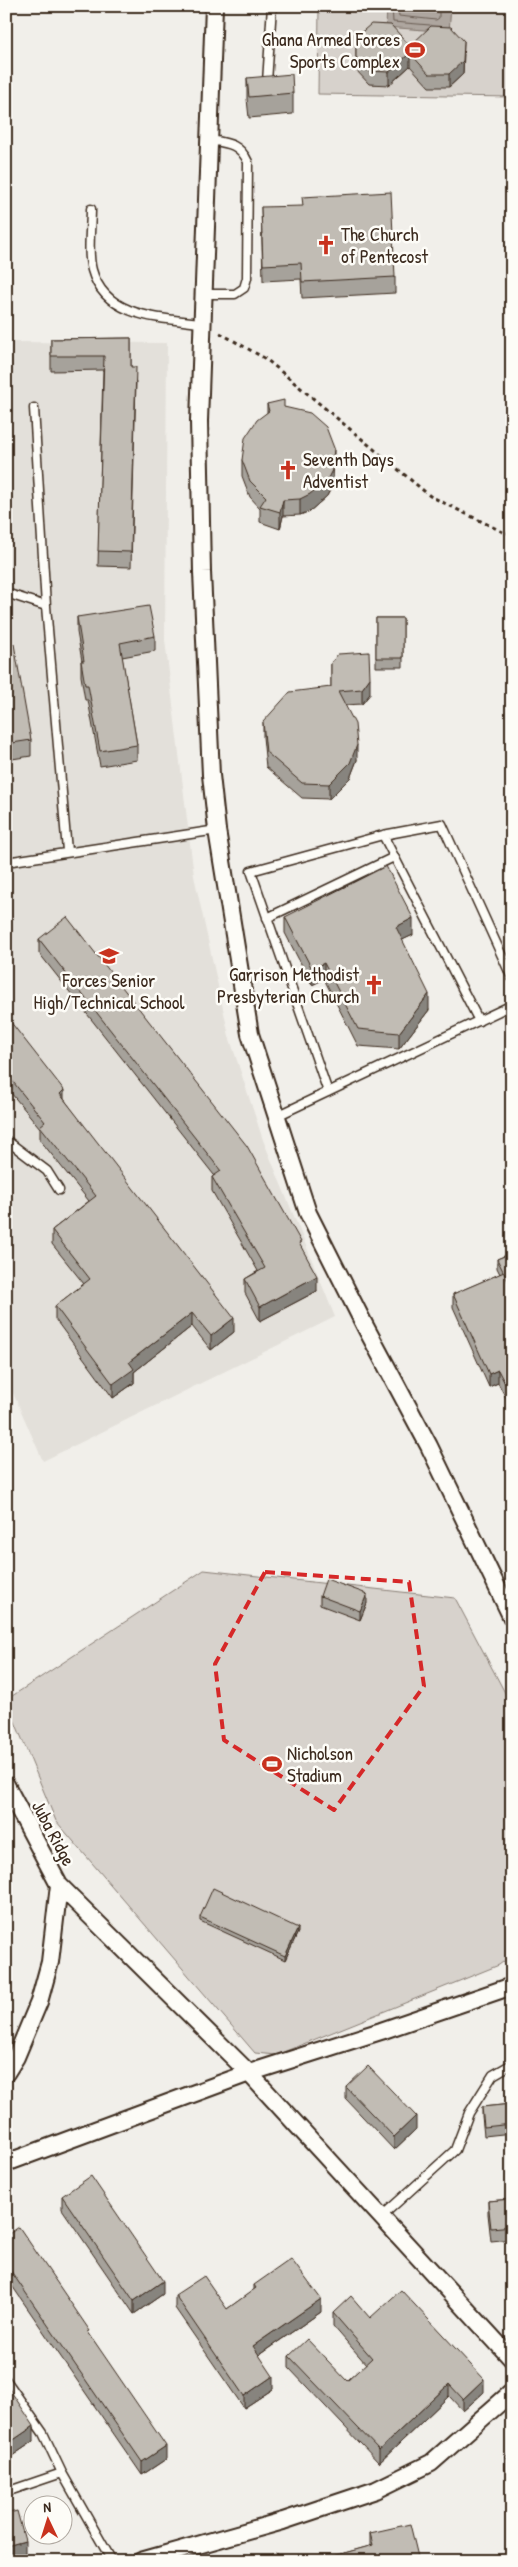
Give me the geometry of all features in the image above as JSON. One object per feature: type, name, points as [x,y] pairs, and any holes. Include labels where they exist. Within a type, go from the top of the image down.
[{"type":"street","points":[[214,6],[201,323],[199,421],[202,572],[211,775],[217,830],[250,1034],[308,1213],[433,1455],[512,1618]]},
{"type":"street","name":"Juba Ridge","points":[[6,1785],[59,1885],[50,1962],[40,2002],[16,2057],[6,2073]]},
{"type":"street","points":[[59,1885],[249,2073],[512,2360]]},
{"type":"street","points":[[6,2163],[249,2073],[381,2032],[512,1986]]},
{"type":"street","points":[[141,2561],[283,2521],[376,2490],[431,2463],[512,2392]]},
{"type":"lane","points":[[267,82],[272,6]]},
{"type":"lane","points":[[202,294],[235,294],[244,288],[247,278],[248,162],[244,152],[235,145],[210,140]]},
{"type":"lane","points":[[91,209],[91,269],[98,286],[127,310],[145,317],[201,323]]},
{"type":"lane","points":[[34,408],[46,606],[67,851]]},
{"type":"lane","points":[[6,594],[46,606]]},
{"type":"lane","points":[[328,1092],[251,871],[383,834],[442,824],[512,978]]},
{"type":"lane","points":[[6,862],[67,851],[217,830]]},
{"type":"lane","points":[[383,834],[479,1021]]},
{"type":"lane","points":[[267,918],[394,857]]},
{"type":"lane","points":[[277,1116],[512,1005]]},
{"type":"lane","points":[[6,1140],[47,1171],[60,1190]]},
{"type":"lane","points":[[381,2217],[455,2150],[469,2113],[493,2075],[512,2064]]},
{"type":"lane","points":[[6,2380],[43,2433],[62,2473],[112,2561]]},
{"type":"lane","points":[[6,2492],[62,2473]]},
{"type":"path","points":[[201,323],[266,359],[430,496],[505,533],[512,533]]},
{"type":"highlighted area","points":[[265,1572],[409,1582],[424,1686],[334,1810],[224,1740],[215,1664]]},
{"type":"shaded area","name":"Ghana Armed Forces Sports Complex","points":[[319,6],[512,6],[512,97],[318,94]]},
{"type":"shaded area","name":"Forces Senior High/Technical School","points":[[6,342],[167,343],[165,640],[194,876],[229,1036],[263,1140],[335,1317],[43,1461],[6,1377]]},
{"type":"shaded area","name":"Nicholson Stadium","points":[[204,1570],[455,1598],[512,1706],[512,1955],[499,1965],[276,2055],[255,2053],[56,1821],[6,1700]]},
{"type":"water","points":[[387,6],[451,6],[449,32],[386,27]]},
{"type":"building","points":[[371,24],[391,25],[410,46],[431,26],[451,27],[464,41],[463,61],[449,74],[429,74],[410,53],[389,72],[369,71],[356,57],[356,37]]},
{"type":"building","points":[[292,74],[293,93],[249,97],[247,78]]},
{"type":"building","points":[[391,192],[395,277],[302,282],[301,263],[263,265],[261,207],[303,206],[302,197]]},
{"type":"building","points":[[131,338],[131,367],[136,367],[131,552],[98,551],[104,356],[51,356],[51,339]]},
{"type":"building","points":[[284,400],[284,407],[310,413],[326,427],[334,448],[332,470],[327,480],[310,494],[300,499],[283,500],[280,512],[260,506],[266,497],[250,481],[242,460],[245,438],[257,420],[269,411],[267,404]]},
{"type":"building","points":[[149,606],[155,636],[120,643],[137,745],[100,751],[88,685],[85,685],[81,661],[84,661],[77,617]]},
{"type":"building","points":[[376,618],[403,618],[403,658],[376,658]]},
{"type":"building","points":[[14,644],[31,740],[6,744],[6,645]]},
{"type":"building","points":[[369,652],[370,678],[362,689],[338,691],[355,724],[357,745],[350,763],[329,784],[302,783],[266,752],[263,722],[290,692],[331,687],[331,663],[338,654]]},
{"type":"building","points":[[512,848],[512,862],[507,851]]},
{"type":"building","points":[[386,866],[413,918],[396,927],[429,994],[399,1033],[358,1029],[324,963],[312,969],[285,917]]},
{"type":"building","points":[[67,917],[247,1146],[301,1242],[299,1243],[317,1276],[260,1307],[245,1279],[265,1268],[212,1177],[221,1171],[39,939]]},
{"type":"building","points":[[6,1016],[64,1090],[60,1094],[234,1318],[211,1336],[192,1313],[129,1362],[134,1369],[113,1384],[55,1306],[90,1279],[52,1230],[96,1196],[40,1126],[45,1122],[6,1073]]},
{"type":"building","points":[[512,1253],[512,1282],[509,1283],[497,1259]]},
{"type":"building","points":[[504,1272],[512,1290],[512,1397],[498,1370],[489,1374],[453,1294]]},
{"type":"building","points":[[326,1579],[367,1594],[360,1611],[320,1596]]},
{"type":"building","points":[[213,1888],[298,1928],[285,1956],[200,1917]]},
{"type":"building","points":[[368,2066],[416,2116],[394,2137],[346,2087]]},
{"type":"building","points":[[512,2104],[512,2124],[484,2127],[482,2107]]},
{"type":"building","points":[[91,2176],[163,2281],[134,2301],[62,2196]]},
{"type":"building","points":[[512,2199],[512,2226],[491,2228],[488,2201]]},
{"type":"building","points":[[19,2227],[166,2446],[142,2462],[6,2264],[6,2236]]},
{"type":"building","points":[[291,2259],[321,2299],[253,2346],[273,2376],[244,2396],[175,2295],[204,2276],[227,2309],[256,2288],[254,2285]]},
{"type":"building","points":[[401,2290],[484,2379],[463,2399],[449,2384],[379,2450],[289,2356],[307,2339],[347,2381],[372,2358],[333,2313],[351,2296],[370,2318]]},
{"type":"building","points":[[6,2384],[34,2426],[9,2443],[6,2439]]},
{"type":"building","points":[[512,2451],[512,2464],[505,2457]]},
{"type":"building","points":[[17,2511],[22,2530],[22,2542],[6,2546],[6,2514]]},
{"type":"building","points":[[410,2524],[419,2561],[331,2561],[330,2557],[373,2545],[370,2533]]},
{"type":"building","points":[[276,2553],[278,2561],[251,2561]]},
{"type":"place","name":"Ghana Armed Forces Sports Complex","points":[[415,50]]},
{"type":"place","name":"The Church of Pentecost","points":[[326,245]]},
{"type":"place","name":"Seventh Days Adventist","points":[[288,470]]},
{"type":"place","name":"Forces Senior High/Technical School","points":[[109,956]]},
{"type":"place","name":"Garrison Methodist Presbyterian Church","points":[[374,985]]},
{"type":"place","name":"Nicholson Stadium","points":[[272,1764]]}]
